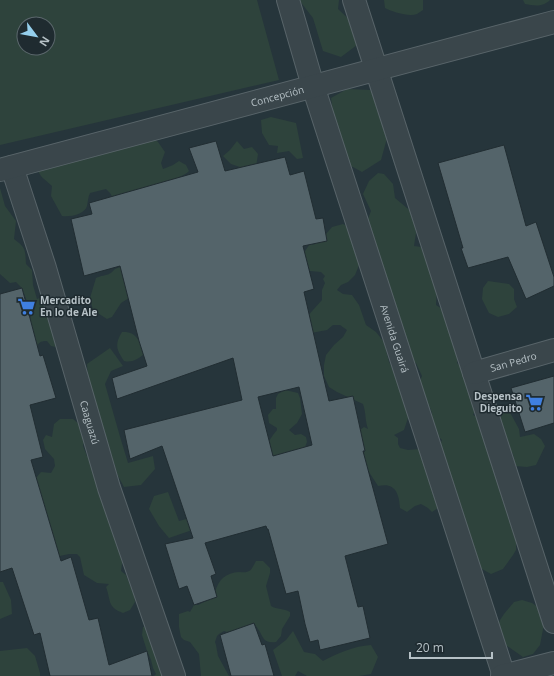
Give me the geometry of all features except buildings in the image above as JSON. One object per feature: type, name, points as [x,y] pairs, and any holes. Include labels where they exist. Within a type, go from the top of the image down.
[{"type":"street","name":"Avenida Guairá","points":[[288,0],[313,86],[504,676]]},
{"type":"street","points":[[354,0],[554,622]]},
{"type":"street","name":"Concepción","points":[[6,168],[554,22]]},
{"type":"street","name":"Caaguazú","points":[[6,168],[45,268],[110,488],[174,676]]},
{"type":"street","name":"San Pedro","points":[[474,373],[554,350]]},
{"type":"street","points":[[504,676],[554,663]]},
{"type":"green space","points":[[0,0],[257,0],[279,80],[0,145]]},
{"type":"green space","points":[[299,0],[339,0],[338,9],[353,23],[357,45],[341,57],[323,51],[313,18]]},
{"type":"green space","points":[[384,0],[423,0],[423,10],[414,15],[401,14],[385,8]]},
{"type":"green space","points":[[523,0],[550,0],[542,5],[535,5],[525,4]]},
{"type":"green space","points":[[347,89],[370,90],[379,105],[389,131],[381,160],[362,172],[351,166],[341,147],[334,119],[331,98]]},
{"type":"green space","points":[[271,117],[296,123],[303,158],[297,159],[289,151],[277,153],[278,146],[269,145],[262,133],[261,120]]},
{"type":"green space","points":[[153,138],[165,152],[161,163],[163,169],[179,161],[186,165],[189,171],[174,181],[171,180],[167,183],[113,198],[106,189],[90,193],[87,206],[83,212],[73,216],[62,216],[51,196],[52,186],[41,176],[37,168]]},
{"type":"green space","points":[[237,141],[244,149],[252,147],[258,154],[256,167],[245,177],[240,167],[231,164],[223,156]]},
{"type":"green space","points":[[378,173],[384,174],[393,184],[395,198],[413,213],[416,233],[414,246],[421,247],[423,253],[430,257],[437,287],[436,305],[448,313],[459,350],[457,363],[473,379],[477,406],[473,415],[478,417],[494,455],[491,463],[498,470],[516,532],[516,550],[503,569],[491,574],[471,560],[437,451],[442,440],[437,435],[434,428],[431,420],[432,413],[419,383],[422,376],[416,363],[410,360],[399,316],[366,224],[371,211],[363,194],[369,181]]},
{"type":"green space","points":[[0,188],[5,206],[16,221],[14,239],[24,249],[26,264],[32,270],[33,285],[37,299],[42,297],[48,302],[44,314],[52,318],[61,341],[56,347],[51,346],[47,341],[41,342],[35,347],[30,320],[31,312],[22,288],[16,282],[10,283],[0,274]]},
{"type":"green space","points":[[343,224],[351,228],[360,263],[355,275],[348,282],[341,285],[337,290],[343,294],[352,295],[359,305],[366,325],[376,332],[384,342],[389,362],[393,369],[409,415],[404,430],[394,435],[398,438],[400,448],[408,450],[420,449],[438,501],[438,508],[432,512],[421,504],[415,506],[407,512],[400,508],[399,498],[392,487],[384,485],[378,486],[360,458],[365,451],[360,430],[364,427],[368,429],[363,404],[329,387],[324,376],[326,355],[343,337],[347,330],[340,325],[333,325],[327,330],[311,333],[304,320],[322,300],[322,290],[325,283],[323,279],[325,276],[321,272],[310,271],[302,256],[309,245],[315,244],[323,239],[332,227]]},
{"type":"green space","points":[[121,267],[129,298],[121,303],[112,317],[107,319],[93,310],[90,298],[96,278],[109,274],[115,269]]},
{"type":"green space","points":[[488,281],[509,284],[514,289],[514,299],[517,307],[509,314],[498,317],[489,313],[482,299],[483,288]]},
{"type":"green space","points":[[122,332],[131,333],[137,338],[144,354],[135,360],[124,361],[117,347],[118,340]]},
{"type":"green space","points":[[110,348],[123,366],[111,371],[105,384],[128,463],[153,456],[155,469],[141,485],[124,487],[118,476],[88,379],[87,364]]},
{"type":"green space","points":[[285,390],[298,393],[302,414],[297,423],[289,430],[295,435],[301,434],[306,437],[307,442],[305,447],[288,453],[272,456],[269,441],[277,428],[269,423],[268,415],[273,409],[276,409],[276,398],[278,394]]},
{"type":"green space","points":[[507,407],[519,429],[520,437],[534,434],[541,439],[545,446],[536,465],[527,467],[515,466],[513,454],[502,439],[499,420]]},
{"type":"green space","points":[[60,419],[73,419],[79,424],[85,438],[83,446],[87,456],[102,457],[126,556],[122,564],[121,571],[126,575],[134,595],[135,602],[130,610],[123,613],[114,608],[110,603],[106,587],[109,584],[97,583],[84,575],[80,557],[77,554],[50,558],[35,486],[36,478],[41,472],[51,473],[55,466],[54,459],[45,449],[43,440],[46,435],[52,437],[54,424]]},
{"type":"green space","points":[[168,492],[179,521],[201,515],[198,528],[169,538],[159,526],[149,509],[154,496]]},
{"type":"green space","points":[[256,561],[263,561],[270,568],[266,586],[271,606],[290,612],[290,616],[282,629],[281,636],[276,642],[269,642],[264,639],[254,623],[245,628],[227,632],[224,631],[217,636],[215,642],[218,656],[229,676],[201,676],[199,654],[190,642],[181,637],[179,614],[188,611],[190,612],[194,605],[198,605],[209,600],[215,593],[220,580],[226,575],[239,572],[248,572]]},
{"type":"green space","points":[[0,582],[3,582],[11,600],[12,614],[0,619]]},
{"type":"green space","points":[[522,600],[532,603],[541,609],[545,619],[540,645],[533,654],[523,657],[500,641],[496,629],[504,614],[514,602]]},
{"type":"green space","points":[[149,626],[181,676],[154,676],[156,674],[142,635],[143,627]]},
{"type":"green space","points":[[293,631],[304,652],[315,654],[323,661],[346,650],[371,645],[378,657],[371,674],[359,676],[307,676],[298,671],[295,676],[282,676],[273,650],[286,640]]},
{"type":"green space","points":[[27,648],[35,656],[40,676],[0,676],[0,651]]},
{"type":"place","name":"Mercadito En lo de Ale","points":[[27,306]]},
{"type":"place","name":"Despensa Dieguito","points":[[535,402]]}]
